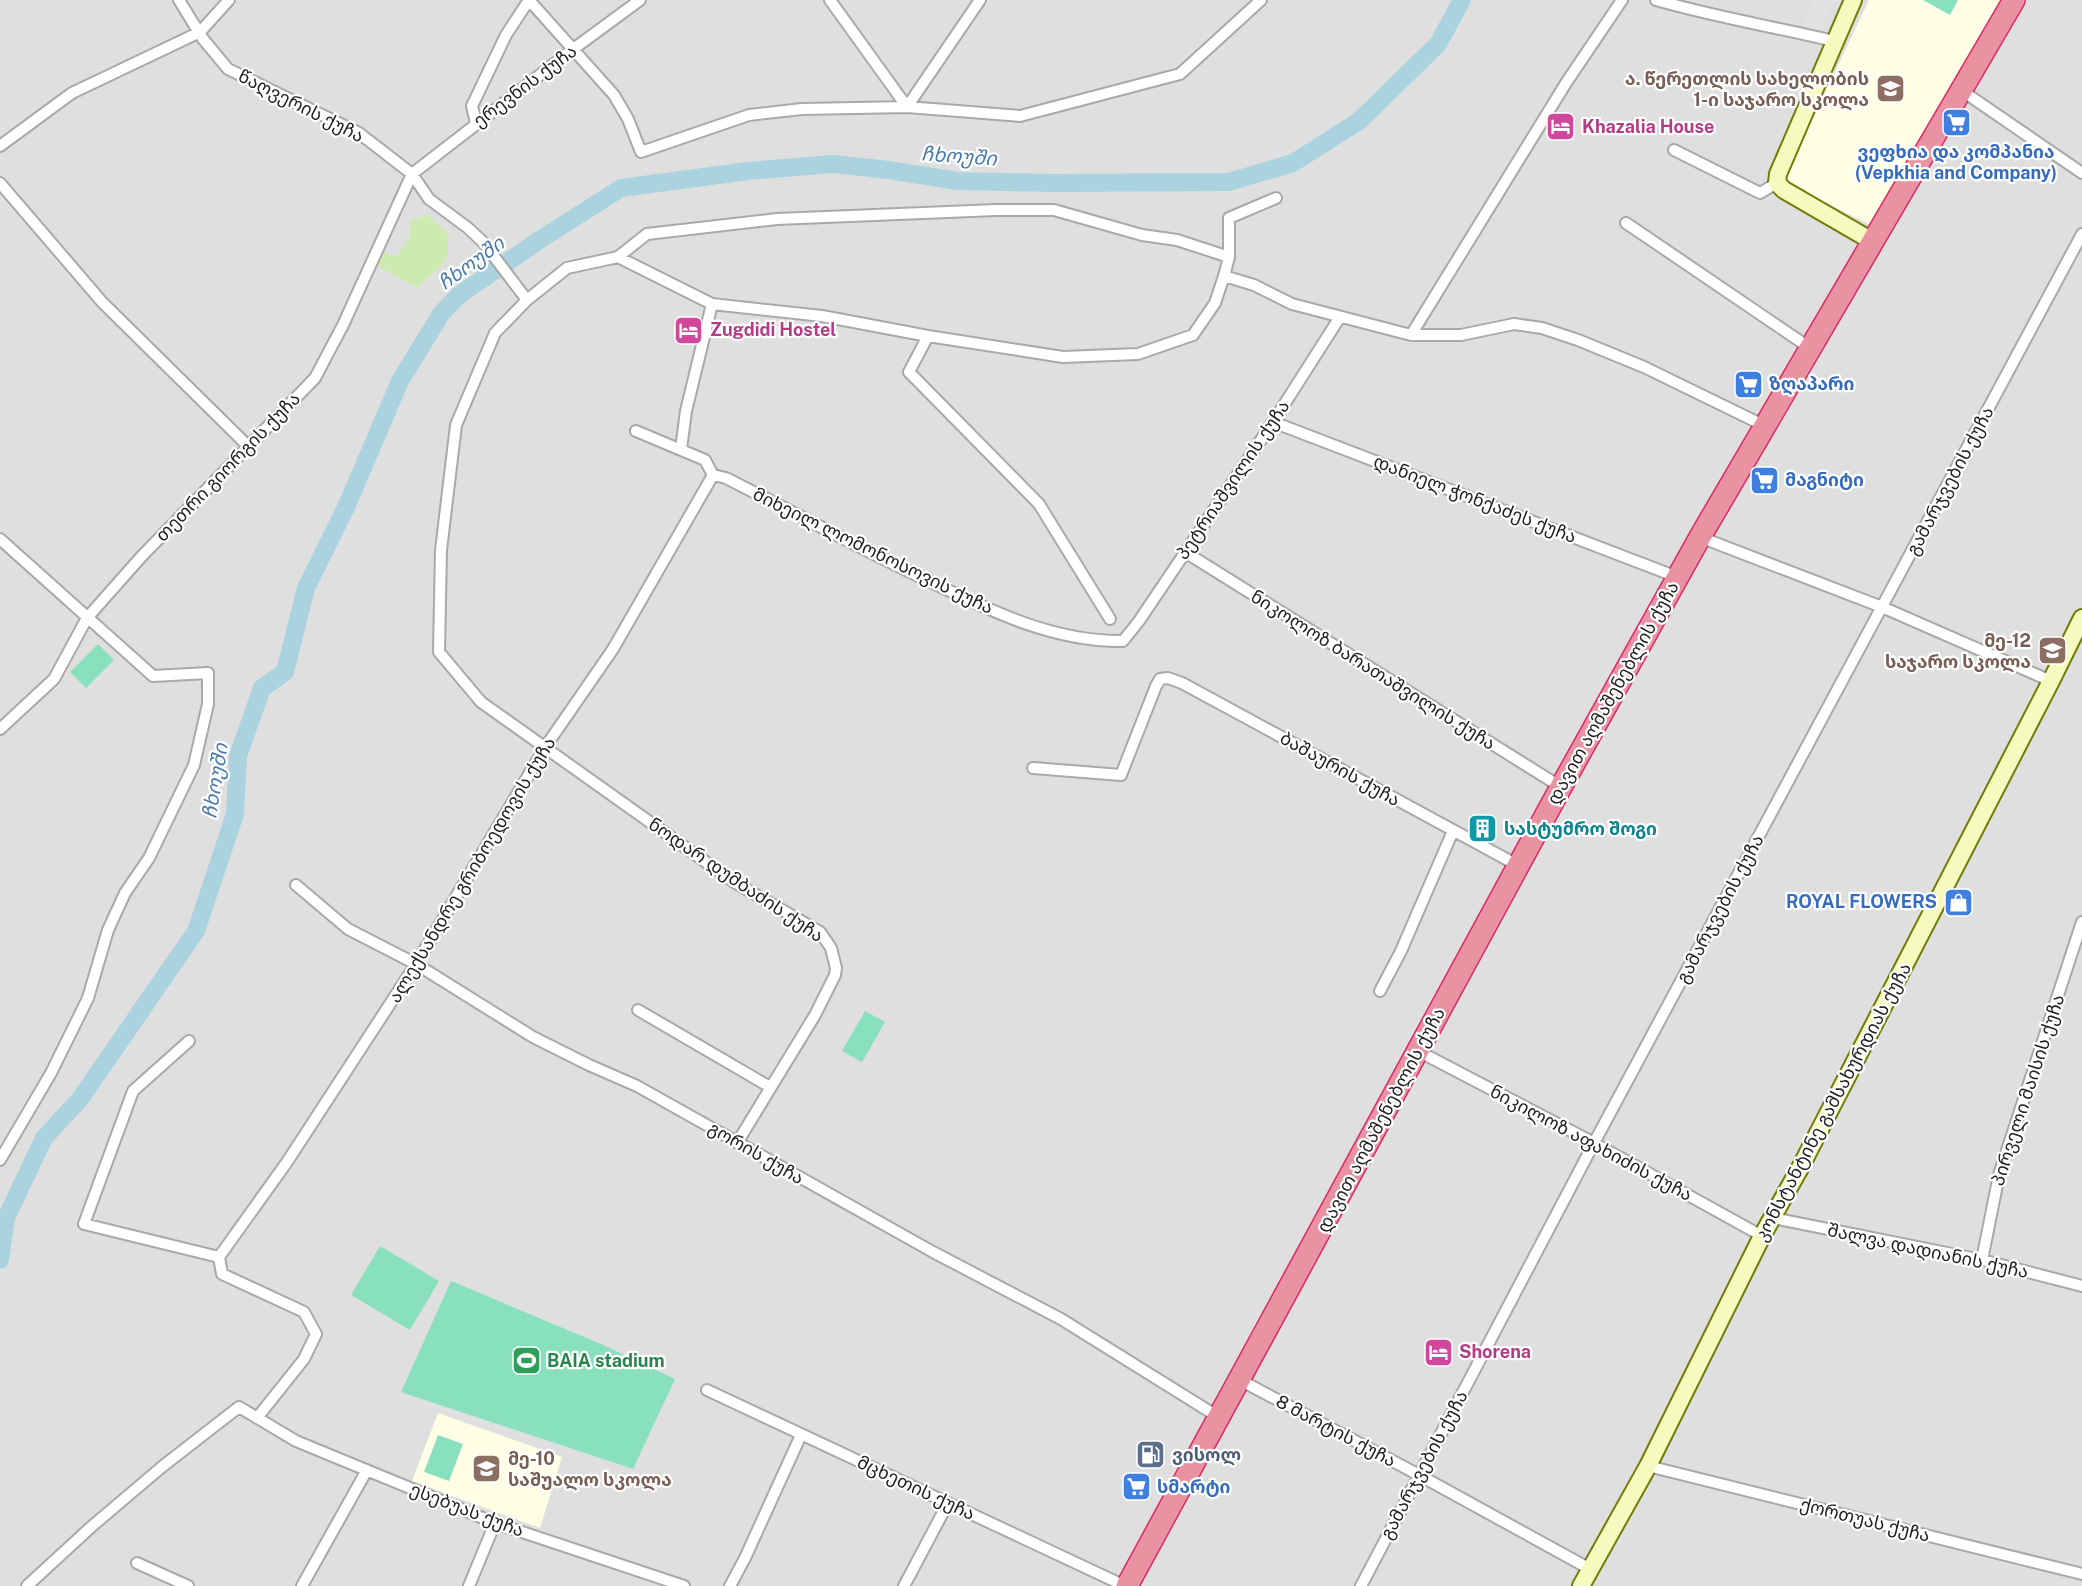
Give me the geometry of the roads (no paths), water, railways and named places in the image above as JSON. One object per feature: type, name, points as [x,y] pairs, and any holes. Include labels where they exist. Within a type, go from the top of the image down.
[{"type":"highway","name":"დავით აღმაშენებლის ქუჩა","points":[[1126,1586],[1220,1418],[1677,577],[2014,0]]},
{"type":"main road","points":[[1853,0],[1778,174],[1777,183],[1784,190],[1872,241]]},
{"type":"main road","name":"კონსტანტინე გამსახურდიას ქუჩა","points":[[1581,1586],[1648,1466],[1762,1236],[2082,618]]},
{"type":"street","name":"წაღვერის ქუჩა","points":[[179,0],[203,39],[228,69],[358,133],[412,174],[429,199],[483,242],[527,300]]},
{"type":"street","points":[[0,146],[72,93],[200,32],[229,0]]},
{"type":"street","points":[[476,123],[472,106],[506,35],[529,0],[614,95],[628,119],[641,152],[749,115],[802,109],[907,107],[1020,116],[1180,74],[1261,0]]},
{"type":"street","name":"ერევნის ქუჩა","points":[[412,174],[640,0]]},
{"type":"street","points":[[830,0],[907,107]]},
{"type":"street","points":[[907,107],[980,0]]},
{"type":"street","points":[[1411,335],[1566,83],[1622,0]]},
{"type":"street","points":[[1656,0],[1707,14],[1834,41]]},
{"type":"street","points":[[1961,90],[2082,172]]},
{"type":"street","points":[[1674,150],[1760,193],[1777,183]]},
{"type":"street","name":"თეთრი გიორგის ქუჩა","points":[[0,729],[54,680],[87,618],[141,557],[315,378],[343,325],[412,174]]},
{"type":"street","points":[[0,183],[102,302],[249,447]]},
{"type":"street","points":[[1229,257],[1178,240],[1142,235],[1054,210],[996,210],[777,219],[647,234],[618,258],[712,304],[822,316],[928,336],[1063,357],[1138,354],[1194,335],[1215,303],[1224,276],[1229,257],[1229,218],[1276,198]]},
{"type":"street","points":[[1626,223],[1810,348]]},
{"type":"street","name":"გამარჯვების ქუჩა","points":[[1361,1586],[1594,1143],[2082,234]]},
{"type":"street","name":"ნოდარ დუმბაძის ქუჩა","points":[[618,258],[567,268],[527,300],[495,333],[456,425],[441,550],[439,652],[481,702],[546,746],[734,882],[820,932],[827,940],[835,961],[835,975],[815,1015],[737,1143]]},
{"type":"street","points":[[1224,276],[1254,285],[1292,304],[1411,335],[1461,335],[1514,324],[1542,328],[1644,367],[1765,426]]},
{"type":"street","points":[[681,449],[686,411],[712,304]]},
{"type":"street","name":"პეტრიაშვილის ქუჩა","points":[[1122,641],[1139,621],[1274,422],[1340,317]]},
{"type":"street","points":[[928,336],[909,372],[1039,504],[1110,619]]},
{"type":"street","name":"დანიელ ჭონქაძეს ქუჩა","points":[[1274,422],[1677,577]]},
{"type":"street","name":"მიხეილ ლომონოსოვის ქუჩა","points":[[636,431],[705,460],[713,475],[726,478],[886,561],[979,605],[1054,633],[1095,641],[1122,641]]},
{"type":"street","name":"ალექსანდრე გრიბოედოვის ქუჩა","points":[[219,1257],[286,1162],[416,964],[546,746],[613,649],[713,475]]},
{"type":"street","points":[[1700,537],[1882,607],[2051,681]]},
{"type":"street","points":[[0,539],[153,676],[208,673],[208,704],[195,765],[148,858],[125,893],[108,930],[88,998],[51,1073],[0,1160]]},
{"type":"street","name":"ნიკოლოზ ბარათაშვილის ქუჩა","points":[[1185,552],[1561,787]]},
{"type":"street","name":"ბაშაურის ქუჩა","points":[[1033,768],[1121,775],[1160,679],[1168,678],[1182,683],[1519,866]]},
{"type":"street","points":[[1380,991],[1401,951],[1453,831]]},
{"type":"street","name":"გორის ქუჩა","points":[[296,885],[348,929],[416,964],[532,1037],[638,1086],[933,1252],[1061,1319],[1220,1418]]},
{"type":"street","name":"პირველი მაისის ქუჩა","points":[[1982,1260],[1999,1175],[2082,922]]},
{"type":"street","points":[[638,1010],[770,1087]]},
{"type":"street","points":[[189,1041],[133,1091],[84,1224],[219,1257],[222,1274],[304,1312],[316,1334],[304,1359],[257,1418]]},
{"type":"street","name":"ნიკილოზ აფახიძის ქუჩა","points":[[1418,1051],[1594,1143],[1762,1236]]},
{"type":"street","name":"შალვა დადიანის ქუჩა","points":[[1773,1218],[1982,1260],[2082,1286]]},
{"type":"street","name":"8 მარტის ქუჩა","points":[[1240,1380],[1590,1569]]},
{"type":"street","name":"მცხეთის ქუჩა","points":[[707,1390],[1126,1586]]},
{"type":"street","name":"ესებუას ქუჩა","points":[[27,1586],[163,1466],[240,1407],[296,1441],[495,1523],[684,1586]]},
{"type":"street","points":[[730,1586],[750,1548],[801,1435]]},
{"type":"street","name":"ქორთუას ქუჩა","points":[[1648,1466],[2082,1574]]},
{"type":"street","points":[[302,1586],[367,1470]]},
{"type":"street","points":[[904,1586],[948,1503]]},
{"type":"street","points":[[469,1586],[495,1523]]},
{"type":"street","points":[[137,1563],[188,1586]]},
{"type":"waterway","name":"ჩხოუში","points":[[0,1260],[6,1218],[44,1138],[80,1099],[196,931],[235,814],[238,756],[262,688],[285,672],[306,588],[347,505],[400,381],[441,314],[459,295],[621,188],[748,171],[833,164],[957,181],[1229,182],[1293,163],[1359,121],[1438,44],[1462,0]]},
{"type":"place","name":"ა. წერეთლის სახელობის 1-ი საჯარო სკოლა","points":[[1890,89]]},
{"type":"place","name":"ვეფხია და კომპანია (Vepkhia and Company)","points":[[1956,123]]},
{"type":"place","name":"Khazalia House","points":[[1561,127]]},
{"type":"place","name":"Zugdidi Hostel","points":[[689,330]]},
{"type":"place","name":"ზღაპარი","points":[[1748,384]]},
{"type":"place","name":"მაგნიტი","points":[[1764,480]]},
{"type":"place","name":"მე-12 საჯარო სკოლა","points":[[2052,651]]},
{"type":"place","name":"სასტუმრო შოგი","points":[[1483,829]]},
{"type":"place","name":"ROYAL FLOWERS","points":[[1958,902]]},
{"type":"place","name":"Shorena","points":[[1438,1352]]},
{"type":"place","name":"BAIA stadium","points":[[526,1361]]},
{"type":"place","name":"ვისოლ","points":[[1151,1455]]},
{"type":"place","name":"მე-10 საშუალო სკოლა","points":[[487,1469]]},
{"type":"place","name":"სმარტი","points":[[1136,1487]]}]
